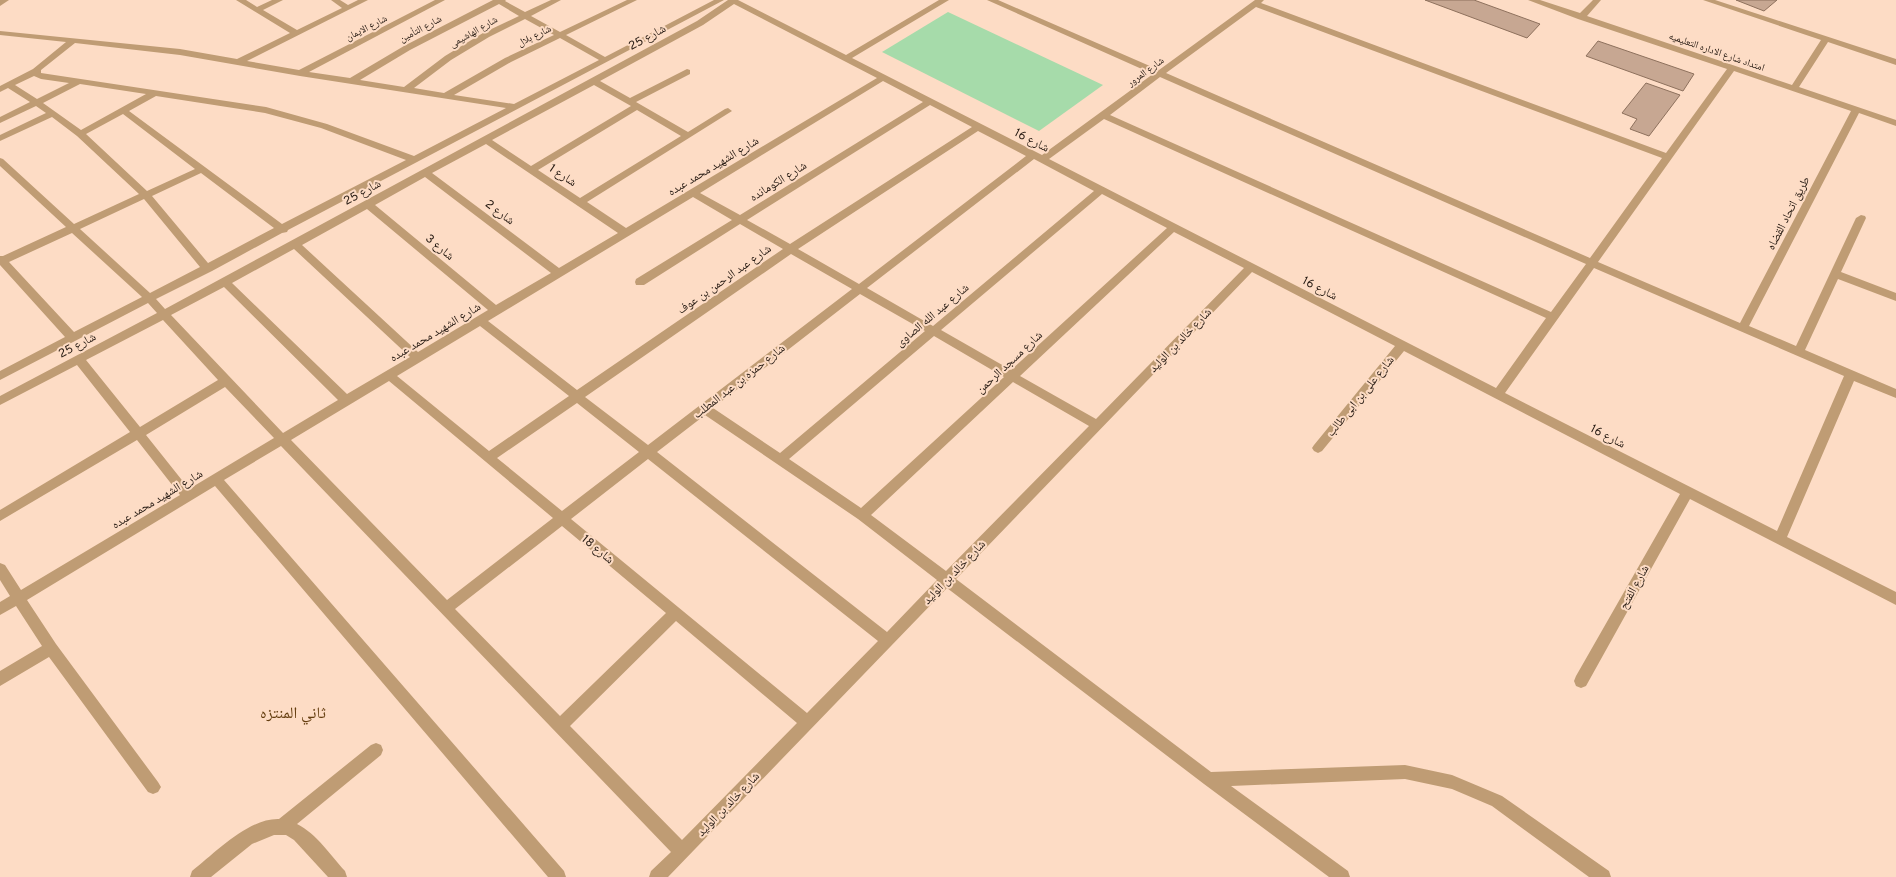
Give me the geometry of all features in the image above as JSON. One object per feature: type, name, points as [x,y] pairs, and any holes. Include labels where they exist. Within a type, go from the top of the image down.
[{"type":"street","points":[[0,4],[5,0]]},
{"type":"street","points":[[240,0],[296,34]]},
{"type":"street","points":[[256,10],[279,0]]},
{"type":"street","points":[[335,0],[347,8]]},
{"type":"street","points":[[240,61],[364,0]]},
{"type":"street","name":"شارع الايمان","points":[[300,73],[441,0]]},
{"type":"street","points":[[500,0],[605,60]]},
{"type":"street","name":"شارع التأمين","points":[[352,81],[412,44],[500,0]]},
{"type":"street","name":"شارع الهاشيمى","points":[[407,89],[448,58],[486,35],[557,0]]},
{"type":"street","name":"شارع بلال","points":[[448,95],[508,60],[633,0]]},
{"type":"street","name":"شارع 25","points":[[0,376],[283,230],[720,0]]},
{"type":"street","name":"شارع 25","points":[[0,401],[225,282],[594,81],[700,23],[733,0]]},
{"type":"street","name":"شارع 16","points":[[733,0],[1896,599]]},
{"type":"street","points":[[846,59],[945,0]]},
{"type":"street","points":[[991,0],[1592,263],[1896,394]]},
{"type":"street","name":"امتداد شارع الاداره التعليميه","points":[[1532,0],[1896,123]]},
{"type":"street","points":[[1581,17],[1597,0]]},
{"type":"street","points":[[1707,0],[1896,62]]},
{"type":"street","points":[[1258,2],[1668,157]]},
{"type":"street","name":"شارع المرور","points":[[1038,158],[1103,115],[1258,2]]},
{"type":"street","points":[[0,33],[72,42],[180,52],[240,61],[300,73],[517,107]]},
{"type":"street","points":[[1794,89],[1826,39]]},
{"type":"street","points":[[0,89],[36,71],[72,42]]},
{"type":"street","points":[[1498,394],[1732,68]]},
{"type":"street","points":[[36,71],[41,76],[155,92],[266,110],[294,117],[416,160]]},
{"type":"street","points":[[531,170],[686,72]]},
{"type":"street","name":"شارع الشهيد محمد عبده","points":[[0,609],[883,78]]},
{"type":"street","points":[[0,120],[80,81]]},
{"type":"street","points":[[594,81],[688,136]]},
{"type":"street","points":[[9,85],[53,113],[80,134],[146,195],[208,269]]},
{"type":"street","points":[[80,134],[155,92]]},
{"type":"street","name":"شارع الكومانده","points":[[640,282],[929,102]]},
{"type":"street","points":[[123,110],[283,230]]},
{"type":"street","name":"طريق اتحاد القضاه","points":[[1743,328],[1856,110]]},
{"type":"street","points":[[580,202],[728,111]]},
{"type":"street","points":[[0,138],[53,113]]},
{"type":"street","points":[[1103,115],[1553,317]]},
{"type":"street","name":"شارع عبد الرحمن بن عوف","points":[[488,458],[790,249],[978,127]]},
{"type":"street","name":"شارع 1","points":[[486,140],[626,233]]},
{"type":"street","name":"شارع حمزه بن عبد المطلب","points":[[446,608],[860,289],[1038,158]]},
{"type":"street","points":[[0,161],[165,314],[226,381],[682,852]]},
{"type":"street","points":[[73,338],[1,260],[73,229],[202,169]]},
{"type":"street","name":"شارع 2","points":[[425,172],[559,273]]},
{"type":"street","name":"شارع عبد الله الصاوى","points":[[781,459],[1101,190]]},
{"type":"street","points":[[693,193],[1097,425]]},
{"type":"street","name":"شارع 3","points":[[368,204],[496,311]]},
{"type":"street","points":[[1799,352],[1860,218]]},
{"type":"street","name":"شارع مسجد الرحمن","points":[[862,515],[1174,227]]},
{"type":"street","points":[[295,244],[418,358]]},
{"type":"street","name":"شارع خالد بن الوليد","points":[[658,877],[1251,267]]},
{"type":"street","points":[[1835,274],[1896,297]]},
{"type":"street","points":[[225,282],[346,400]]},
{"type":"street","points":[[480,320],[888,640]]},
{"type":"street","name":"شارع على بن ابى طالب","points":[[1318,448],[1402,345]]},
{"type":"street","points":[[79,359],[188,496]]},
{"type":"street","points":[[1780,539],[1851,374]]},
{"type":"street","name":"شارع 18","points":[[389,375],[808,723]]},
{"type":"street","points":[[0,516],[226,381]]},
{"type":"street","points":[[704,408],[862,515],[1209,779],[1342,877]]},
{"type":"street","points":[[216,479],[558,877]]},
{"type":"street","name":"شارع الفتح","points":[[1581,682],[1688,492]]},
{"type":"street","points":[[0,569],[51,648],[153,787]]},
{"type":"street","points":[[560,726],[675,612]]},
{"type":"street","points":[[0,679],[51,648]]},
{"type":"street","points":[[198,877],[252,834],[266,828],[283,826],[376,750]]},
{"type":"street","points":[[1209,779],[1405,772],[1452,782],[1497,801],[1603,877]]},
{"type":"street","points":[[283,826],[299,834],[339,877]]},
{"type":"green space","points":[[948,12],[1103,85],[1039,131],[882,52]]},
{"type":"building","points":[[1425,0],[1474,0],[1540,24],[1527,38]]},
{"type":"building","points":[[1736,0],[1777,0],[1764,11]]},
{"type":"building","points":[[1598,41],[1694,74],[1683,91],[1586,56]]},
{"type":"building","points":[[1646,83],[1680,95],[1649,136],[1630,129],[1637,119],[1622,113]]},
{"type":"district","name":"ثاني المنتزه","points":[[293,712]]}]
